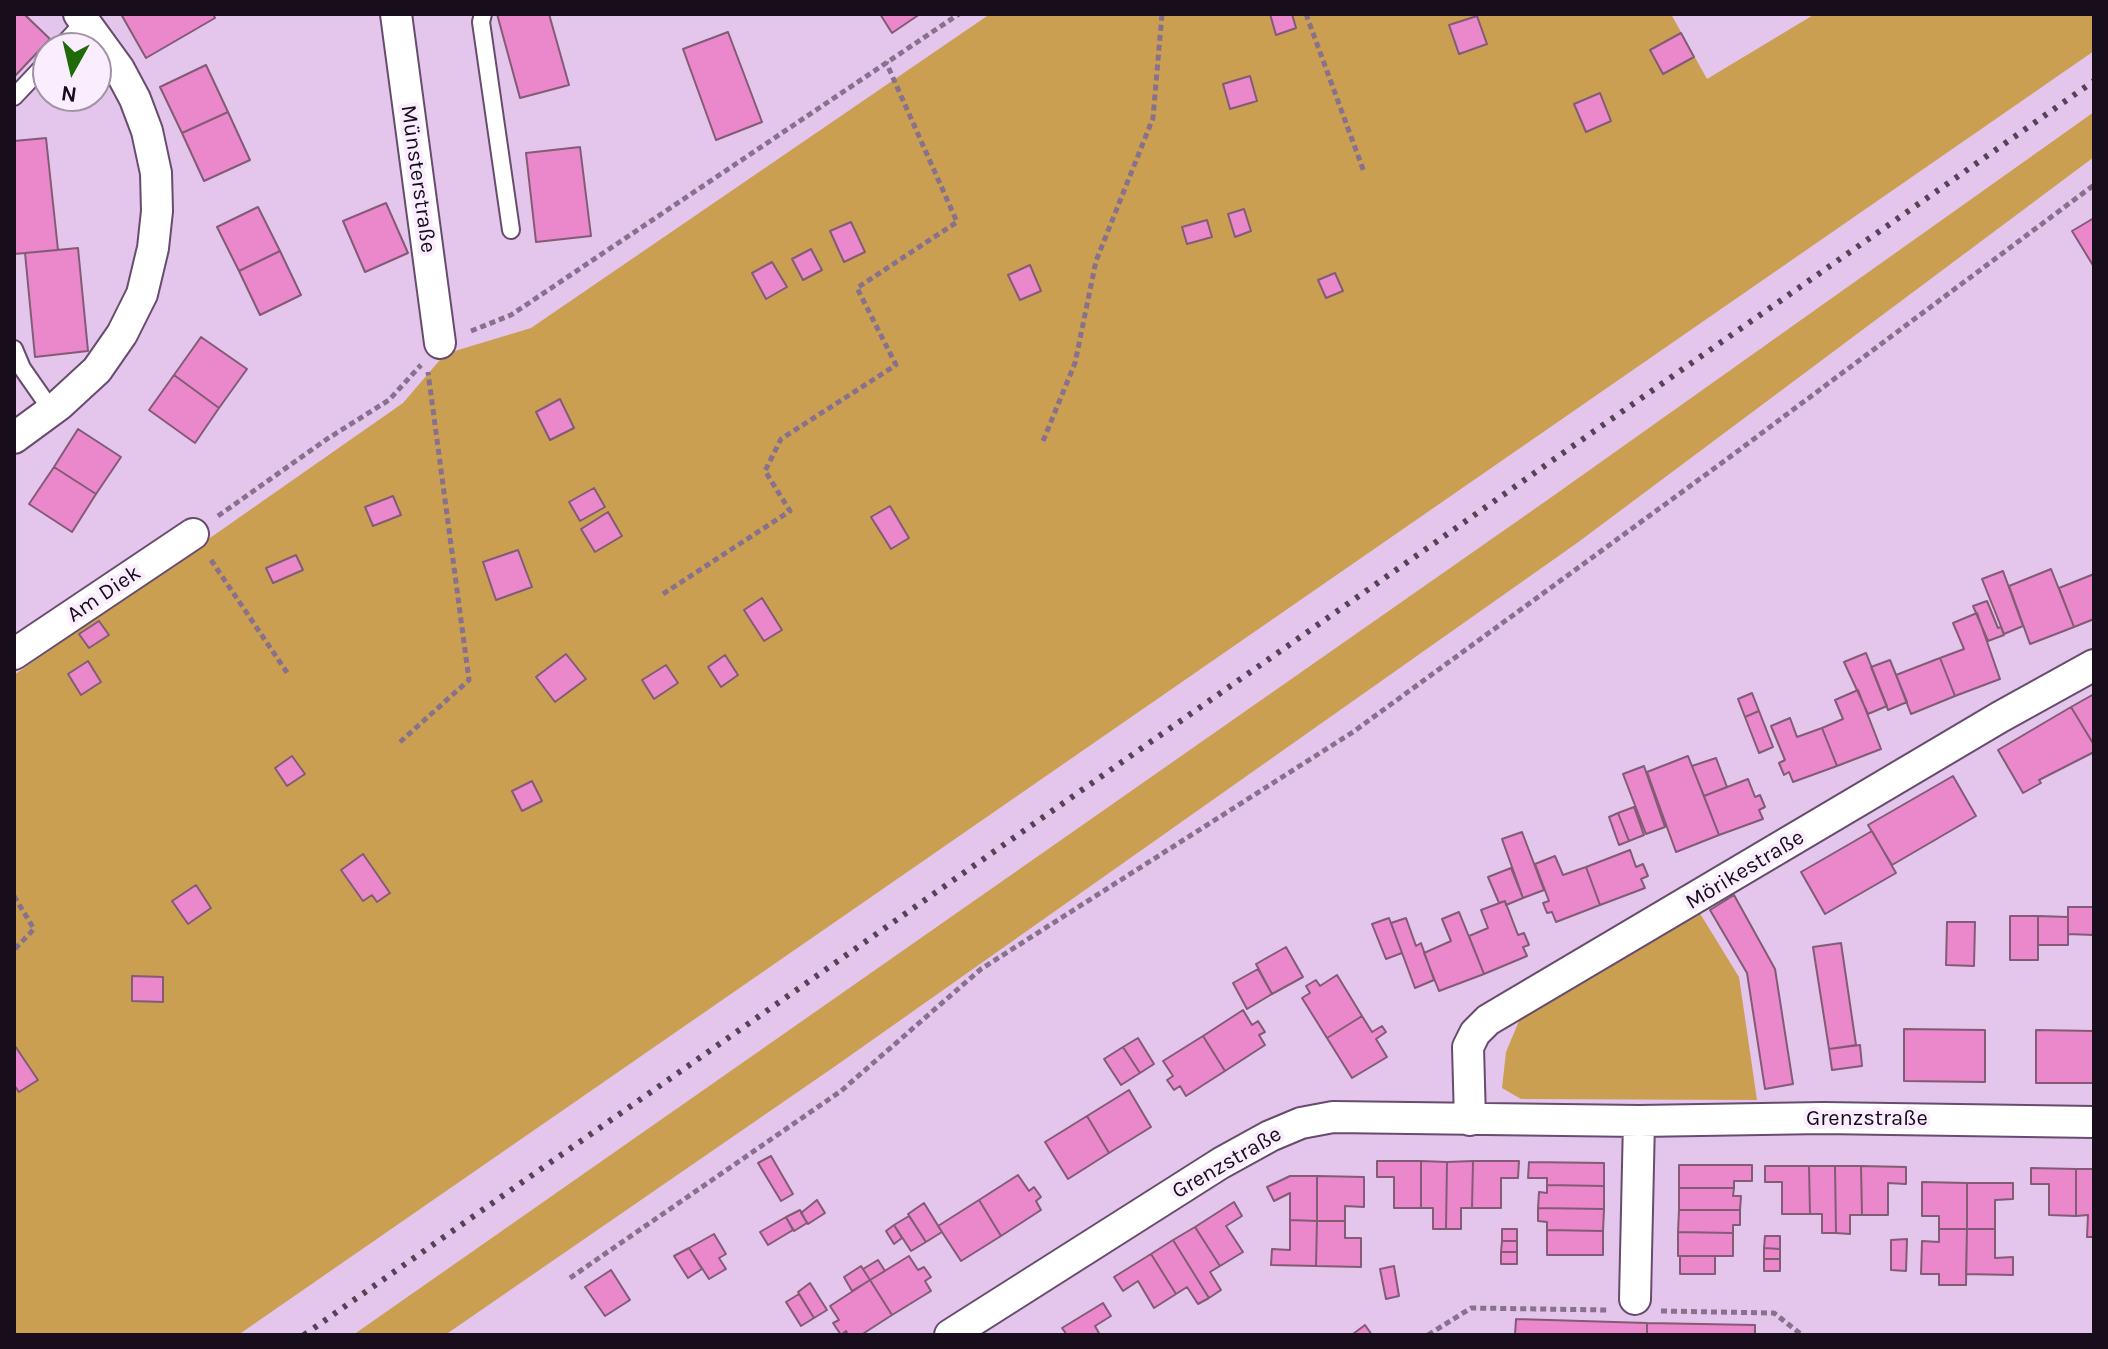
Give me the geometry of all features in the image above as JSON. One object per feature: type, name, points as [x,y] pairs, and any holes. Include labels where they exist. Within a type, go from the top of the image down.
[{"type":"street","name":"Münsterstraße","points":[[396,14],[433,351]]},
{"type":"street","points":[[14,438],[52,411],[97,370],[122,334],[142,294],[153,248],[157,211],[156,173],[143,120],[119,69],[82,18]]},
{"type":"street","name":"Am Diek","points":[[14,654],[193,534]]},
{"type":"street","name":"Mörikestraße","points":[[1470,1120],[1468,1047],[1475,1033],[1488,1020],[2000,717],[2094,665]]},
{"type":"street","name":"Grenzstraße","points":[[950,1335],[1221,1163],[1301,1123],[1333,1117],[2094,1122]]},
{"type":"street","points":[[1635,1299],[1639,1121]]},
{"type":"lane","points":[[483,14],[481,22],[511,230]]},
{"type":"lane","points":[[14,97],[32,78]]},
{"type":"lane","points":[[14,349],[22,368],[52,411]]},
{"type":"path","points":[[288,674],[193,534],[327,439],[389,400],[433,351],[511,315],[959,14]]},
{"type":"path","points":[[1043,441],[1075,363],[1096,261],[1153,118],[1162,14]]},
{"type":"path","points":[[1306,14],[1364,172]]},
{"type":"path","points":[[663,594],[790,511],[765,471],[781,439],[896,365],[857,288],[957,222],[886,62]]},
{"type":"path","points":[[570,1278],[841,1091],[981,969],[1365,723],[1719,465],[2094,185]]},
{"type":"path","points":[[400,742],[469,680],[433,351]]},
{"type":"path","points":[[14,896],[34,929],[14,950]]},
{"type":"path","points":[[1428,1335],[1471,1308],[1515,1309]]},
{"type":"path","points":[[1755,1313],[1774,1313],[1802,1335]]},
{"type":"shaded area","points":[[990,14],[1671,14],[1707,79],[1815,14],[2092,14],[2094,51],[238,1335],[14,1335],[14,675],[403,403],[445,354],[531,328]]},
{"type":"shaded area","points":[[2094,112],[2094,157],[1577,543],[834,1067],[445,1335],[353,1335],[1546,501]]},
{"type":"shaded area","points":[[1696,907],[1739,977],[1757,1100],[1521,1099],[1502,1088],[1506,1052],[1519,1021],[1554,989]]},
{"type":"building","points":[[14,14],[24,14],[43,32],[32,32],[32,58],[14,77]]},
{"type":"building","points":[[121,14],[213,14],[215,18],[146,58]]},
{"type":"building","points":[[497,14],[549,14],[569,85],[520,98]]},
{"type":"building","points":[[880,14],[920,14],[892,33]]},
{"type":"building","points":[[1270,14],[1292,14],[1296,28],[1276,35]]},
{"type":"building","points":[[1477,16],[1487,44],[1459,54],[1449,25]]},
{"type":"building","points":[[728,32],[762,122],[716,140],[683,49]]},
{"type":"building","points":[[1681,33],[1694,57],[1663,74],[1650,50]]},
{"type":"building","points":[[206,65],[228,112],[182,133],[160,87]]},
{"type":"building","points":[[1250,76],[1257,101],[1230,109],[1223,84]]},
{"type":"building","points":[[1600,93],[1611,121],[1586,132],[1574,104]]},
{"type":"building","points":[[228,112],[250,160],[204,181],[182,133]]},
{"type":"building","points":[[46,138],[58,250],[14,254],[14,141]]},
{"type":"building","points":[[580,147],[591,236],[536,242],[526,153]]},
{"type":"building","points":[[386,203],[408,253],[365,272],[343,221]]},
{"type":"building","points":[[258,207],[280,251],[239,271],[217,227]]},
{"type":"building","points":[[1244,209],[1251,231],[1235,237],[1228,214]]},
{"type":"building","points":[[2094,218],[2094,267],[2072,231]]},
{"type":"building","points":[[1207,220],[1212,237],[1187,244],[1182,227]]},
{"type":"building","points":[[851,222],[865,252],[844,262],[830,231]]},
{"type":"building","points":[[78,248],[88,351],[35,357],[25,253]]},
{"type":"building","points":[[811,249],[822,270],[803,280],[792,259]]},
{"type":"building","points":[[280,251],[301,295],[260,315],[239,271]]},
{"type":"building","points":[[772,262],[787,287],[766,299],[752,273]]},
{"type":"building","points":[[1030,265],[1041,291],[1020,300],[1008,275]]},
{"type":"building","points":[[1335,273],[1343,291],[1326,298],[1318,280]]},
{"type":"building","points":[[201,337],[247,369],[219,408],[174,375]]},
{"type":"building","points":[[174,375],[219,408],[195,443],[149,410]]},
{"type":"building","points":[[560,399],[574,428],[550,440],[536,412]]},
{"type":"building","points":[[78,429],[121,457],[96,494],[54,467]]},
{"type":"building","points":[[54,467],[96,494],[72,532],[29,504]]},
{"type":"building","points":[[594,488],[605,507],[580,521],[569,502]]},
{"type":"building","points":[[393,496],[401,515],[373,526],[365,507]]},
{"type":"building","points":[[890,506],[909,538],[891,549],[871,517]]},
{"type":"building","points":[[608,512],[622,536],[595,552],[581,529]]},
{"type":"building","points":[[518,550],[532,587],[496,600],[483,562]]},
{"type":"building","points":[[296,555],[303,570],[273,583],[266,568]]},
{"type":"building","points":[[2051,569],[2074,627],[2030,644],[2009,586]]},
{"type":"building","points":[[2003,571],[2023,626],[2004,634],[1982,579]]},
{"type":"building","points":[[2094,574],[2094,619],[2074,627],[2059,588]]},
{"type":"building","points":[[762,598],[782,630],[764,641],[744,610]]},
{"type":"building","points":[[1987,601],[2004,635],[1988,641],[1973,606]]},
{"type":"building","points":[[1977,613],[2000,679],[1955,696],[1940,658],[1964,649],[1953,623]]},
{"type":"building","points":[[99,621],[109,635],[89,648],[79,634]]},
{"type":"building","points":[[1866,653],[1887,706],[1868,714],[1844,662]]},
{"type":"building","points":[[566,654],[586,679],[555,702],[536,677]]},
{"type":"building","points":[[725,655],[738,675],[721,687],[708,667]]},
{"type":"building","points":[[1940,658],[1955,696],[1911,714],[1896,675]]},
{"type":"building","points":[[1890,660],[1907,702],[1888,710],[1871,667]]},
{"type":"building","points":[[88,661],[101,682],[81,695],[68,674]]},
{"type":"building","points":[[666,665],[678,683],[654,699],[642,680]]},
{"type":"building","points":[[1858,690],[1881,749],[1837,766],[1822,728],[1843,719],[1835,700]]},
{"type":"building","points":[[1752,693],[1759,711],[1745,717],[1738,699]]},
{"type":"building","points":[[2094,694],[2094,745],[2071,707]]},
{"type":"building","points":[[2071,707],[2094,745],[2094,752],[2039,780],[2041,783],[2023,793],[1998,750]]},
{"type":"building","points":[[1759,711],[1773,747],[1759,753],[1745,717]]},
{"type":"building","points":[[1790,718],[1797,737],[1822,728],[1837,766],[1793,782],[1789,772],[1784,775],[1779,763],[1785,760],[1771,726]]},
{"type":"building","points":[[292,756],[305,774],[287,786],[275,768]]},
{"type":"building","points":[[1688,756],[1719,835],[1676,852],[1647,772]]},
{"type":"building","points":[[1716,758],[1727,787],[1704,796],[1692,766]]},
{"type":"building","points":[[1644,766],[1665,827],[1646,834],[1623,774]]},
{"type":"building","points":[[1953,776],[1976,816],[1892,865],[1868,825]]},
{"type":"building","points":[[1748,779],[1755,797],[1760,795],[1765,807],[1759,810],[1763,819],[1719,835],[1704,796]]},
{"type":"building","points":[[532,781],[542,801],[522,811],[512,791]]},
{"type":"building","points":[[1634,807],[1644,835],[1629,841],[1618,813]]},
{"type":"building","points":[[1618,813],[1629,841],[1619,845],[1609,817]]},
{"type":"building","points":[[1872,831],[1896,873],[1825,914],[1801,872]]},
{"type":"building","points":[[1522,832],[1544,890],[1523,898],[1502,839]]},
{"type":"building","points":[[1630,850],[1636,867],[1643,864],[1648,876],[1641,879],[1645,888],[1600,905],[1586,867]]},
{"type":"building","points":[[363,854],[390,893],[377,902],[372,895],[363,901],[341,870]]},
{"type":"building","points":[[1555,856],[1563,875],[1586,867],[1600,905],[1556,922],[1552,912],[1547,913],[1543,903],[1549,901],[1535,864]]},
{"type":"building","points":[[1511,868],[1523,898],[1506,905],[1505,901],[1499,903],[1488,877]]},
{"type":"building","points":[[196,885],[211,908],[188,924],[172,901]]},
{"type":"building","points":[[1734,895],[1775,969],[1793,1084],[1765,1089],[1747,973],[1710,910]]},
{"type":"building","points":[[1505,901],[1518,935],[1524,933],[1529,945],[1523,947],[1527,956],[1484,974],[1469,936],[1488,928],[1481,910]]},
{"type":"building","points":[[2068,907],[2094,907],[2094,935],[2068,934]]},
{"type":"building","points":[[1459,912],[1484,974],[1439,991],[1424,953],[1451,941],[1442,919]]},
{"type":"building","points":[[2010,916],[2038,916],[2038,960],[2010,960]]},
{"type":"building","points":[[2038,916],[2068,917],[2068,945],[2038,945]]},
{"type":"building","points":[[1389,918],[1402,953],[1386,959],[1372,924]]},
{"type":"building","points":[[1406,918],[1416,946],[1421,943],[1434,980],[1415,988],[1391,923]]},
{"type":"building","points":[[1947,922],[1975,922],[1974,966],[1946,965]]},
{"type":"building","points":[[1841,943],[1856,1045],[1829,1049],[1813,947]]},
{"type":"building","points":[[1286,947],[1303,977],[1272,994],[1256,964]]},
{"type":"building","points":[[1258,969],[1272,994],[1247,1009],[1233,983]]},
{"type":"building","points":[[1337,975],[1362,1016],[1327,1038],[1302,998],[1310,993],[1306,986],[1316,980],[1320,986]]},
{"type":"building","points":[[132,976],[163,977],[163,1002],[132,1001]]},
{"type":"building","points":[[1243,1010],[1252,1025],[1258,1021],[1265,1032],[1259,1035],[1265,1045],[1225,1071],[1203,1036]]},
{"type":"building","points":[[1362,1016],[1372,1032],[1382,1026],[1386,1032],[1376,1039],[1387,1057],[1352,1078],[1327,1038]]},
{"type":"building","points":[[1904,1029],[1985,1030],[1985,1082],[1904,1081]]},
{"type":"building","points":[[2036,1030],[2094,1031],[2094,1083],[2036,1083]]},
{"type":"building","points":[[1203,1036],[1225,1071],[1186,1096],[1180,1086],[1174,1090],[1167,1080],[1173,1076],[1163,1061]]},
{"type":"building","points":[[1138,1038],[1154,1064],[1140,1073],[1123,1047]]},
{"type":"building","points":[[1860,1045],[1862,1066],[1832,1070],[1829,1049]]},
{"type":"building","points":[[15,1046],[38,1080],[19,1092],[14,1085]]},
{"type":"building","points":[[1123,1047],[1140,1073],[1121,1085],[1104,1059]]},
{"type":"building","points":[[1129,1090],[1151,1127],[1109,1153],[1087,1116]]},
{"type":"building","points":[[1087,1116],[1109,1153],[1068,1179],[1045,1142]]},
{"type":"building","points":[[771,1156],[793,1194],[781,1201],[758,1163]]},
{"type":"building","points":[[1377,1161],[1421,1161],[1421,1208],[1394,1208],[1394,1177],[1377,1177]]},
{"type":"building","points":[[1421,1161],[1447,1162],[1446,1229],[1433,1229],[1433,1208],[1421,1208]]},
{"type":"building","points":[[1473,1161],[1519,1161],[1518,1178],[1501,1178],[1501,1208],[1472,1208]]},
{"type":"building","points":[[1473,1161],[1472,1208],[1461,1208],[1461,1229],[1446,1229],[1447,1162]]},
{"type":"building","points":[[1529,1162],[1604,1163],[1604,1186],[1547,1185],[1547,1178],[1528,1178]]},
{"type":"building","points":[[1679,1165],[1752,1165],[1752,1181],[1734,1181],[1734,1188],[1679,1188]]},
{"type":"building","points":[[1765,1166],[1809,1166],[1810,1214],[1782,1214],[1782,1182],[1765,1182]]},
{"type":"building","points":[[1809,1166],[1835,1166],[1836,1233],[1822,1233],[1822,1214],[1810,1214]]},
{"type":"building","points":[[1835,1166],[1861,1166],[1862,1215],[1850,1215],[1850,1234],[1836,1233]]},
{"type":"building","points":[[1861,1166],[1906,1167],[1906,1184],[1888,1183],[1888,1215],[1862,1215]]},
{"type":"building","points":[[2031,1168],[2076,1169],[2076,1216],[2049,1215],[2049,1184],[2031,1184]]},
{"type":"building","points":[[2076,1169],[2094,1169],[2094,1237],[2087,1237],[2088,1215],[2076,1216]]},
{"type":"building","points":[[1018,1175],[1029,1191],[1034,1187],[1041,1197],[1036,1201],[1041,1210],[1001,1236],[979,1200]]},
{"type":"building","points":[[1290,1176],[1317,1176],[1317,1221],[1290,1220],[1290,1193],[1274,1201],[1267,1187]]},
{"type":"building","points":[[1317,1176],[1364,1177],[1364,1207],[1345,1206],[1345,1221],[1317,1221]]},
{"type":"building","points":[[1922,1182],[1967,1183],[1967,1229],[1939,1229],[1939,1216],[1922,1216]]},
{"type":"building","points":[[1967,1183],[2013,1183],[2013,1199],[1995,1200],[1995,1229],[1967,1229]]},
{"type":"building","points":[[1547,1185],[1604,1186],[1604,1209],[1538,1208],[1539,1192],[1547,1193]]},
{"type":"building","points":[[1679,1188],[1734,1188],[1733,1196],[1741,1196],[1740,1210],[1679,1210]]},
{"type":"building","points":[[817,1200],[825,1213],[808,1224],[801,1213]]},
{"type":"building","points":[[979,1200],[1001,1236],[961,1261],[938,1226]]},
{"type":"building","points":[[1234,1202],[1242,1216],[1226,1226],[1243,1252],[1220,1266],[1195,1227]]},
{"type":"building","points":[[924,1203],[942,1232],[926,1242],[908,1214]]},
{"type":"building","points":[[1538,1208],[1604,1209],[1603,1231],[1547,1230],[1547,1222],[1538,1221]]},
{"type":"building","points":[[800,1210],[807,1223],[794,1231],[786,1217]]},
{"type":"building","points":[[1679,1210],[1740,1210],[1740,1225],[1733,1225],[1733,1233],[1678,1232]]},
{"type":"building","points":[[909,1216],[926,1242],[911,1251],[894,1225]]},
{"type":"building","points":[[786,1217],[793,1230],[768,1245],[760,1232]]},
{"type":"building","points":[[1290,1220],[1317,1221],[1316,1266],[1271,1265],[1272,1249],[1290,1250]]},
{"type":"building","points":[[1317,1221],[1345,1221],[1345,1238],[1361,1238],[1361,1267],[1316,1266]]},
{"type":"building","points":[[894,1225],[902,1238],[894,1244],[886,1231]]},
{"type":"building","points":[[1195,1227],[1220,1266],[1210,1272],[1221,1290],[1209,1298],[1173,1240]]},
{"type":"building","points":[[1502,1229],[1517,1229],[1517,1241],[1502,1241]]},
{"type":"building","points":[[1939,1229],[1967,1229],[1966,1285],[1939,1285],[1939,1274],[1921,1274],[1922,1241],[1939,1242]]},
{"type":"building","points":[[1967,1229],[1995,1229],[1995,1258],[2013,1257],[2013,1275],[1966,1274]]},
{"type":"building","points":[[1547,1230],[1603,1231],[1603,1255],[1547,1255]]},
{"type":"building","points":[[1678,1232],[1733,1233],[1733,1256],[1678,1256]]},
{"type":"building","points":[[714,1234],[726,1254],[719,1258],[726,1269],[709,1279],[689,1248]]},
{"type":"building","points":[[1765,1236],[1780,1236],[1780,1249],[1764,1248]]},
{"type":"building","points":[[1907,1239],[1906,1271],[1891,1270],[1891,1240]]},
{"type":"building","points":[[1173,1240],[1209,1298],[1198,1304],[1187,1287],[1176,1294],[1151,1254]]},
{"type":"building","points":[[1502,1241],[1517,1241],[1517,1252],[1501,1252]]},
{"type":"building","points":[[689,1248],[702,1269],[688,1278],[674,1256]]},
{"type":"building","points":[[1764,1248],[1780,1249],[1780,1259],[1764,1259]]},
{"type":"building","points":[[1501,1252],[1517,1252],[1517,1264],[1501,1264]]},
{"type":"building","points":[[1151,1254],[1176,1294],[1154,1308],[1138,1281],[1123,1291],[1114,1277]]},
{"type":"building","points":[[909,1256],[918,1270],[924,1267],[931,1277],[925,1281],[931,1291],[892,1315],[870,1280]]},
{"type":"building","points":[[1680,1256],[1715,1256],[1715,1274],[1680,1274]]},
{"type":"building","points":[[1764,1259],[1780,1259],[1780,1271],[1764,1271]]},
{"type":"building","points":[[878,1260],[885,1271],[870,1280],[863,1269]]},
{"type":"building","points":[[861,1266],[870,1280],[852,1291],[844,1277]]},
{"type":"building","points":[[1394,1266],[1399,1296],[1386,1299],[1380,1269]]},
{"type":"building","points":[[611,1270],[630,1300],[605,1316],[585,1287]]},
{"type":"building","points":[[870,1280],[892,1315],[861,1335],[848,1335],[846,1331],[841,1335],[833,1323],[839,1320],[830,1306]]},
{"type":"building","points":[[810,1283],[827,1310],[814,1318],[798,1292]]},
{"type":"building","points":[[799,1294],[814,1318],[801,1326],[786,1302]]},
{"type":"building","points":[[1103,1303],[1111,1316],[1095,1326],[1100,1335],[1067,1335],[1062,1328]]},
{"type":"building","points":[[1516,1319],[1647,1323],[1647,1335],[1515,1335]]},
{"type":"building","points":[[1647,1323],[1755,1325],[1755,1335],[1647,1335]]},
{"type":"building","points":[[1365,1325],[1372,1335],[1353,1335],[1353,1334]]},
{"type":"railway","points":[[304,1335],[2094,81]]}]
